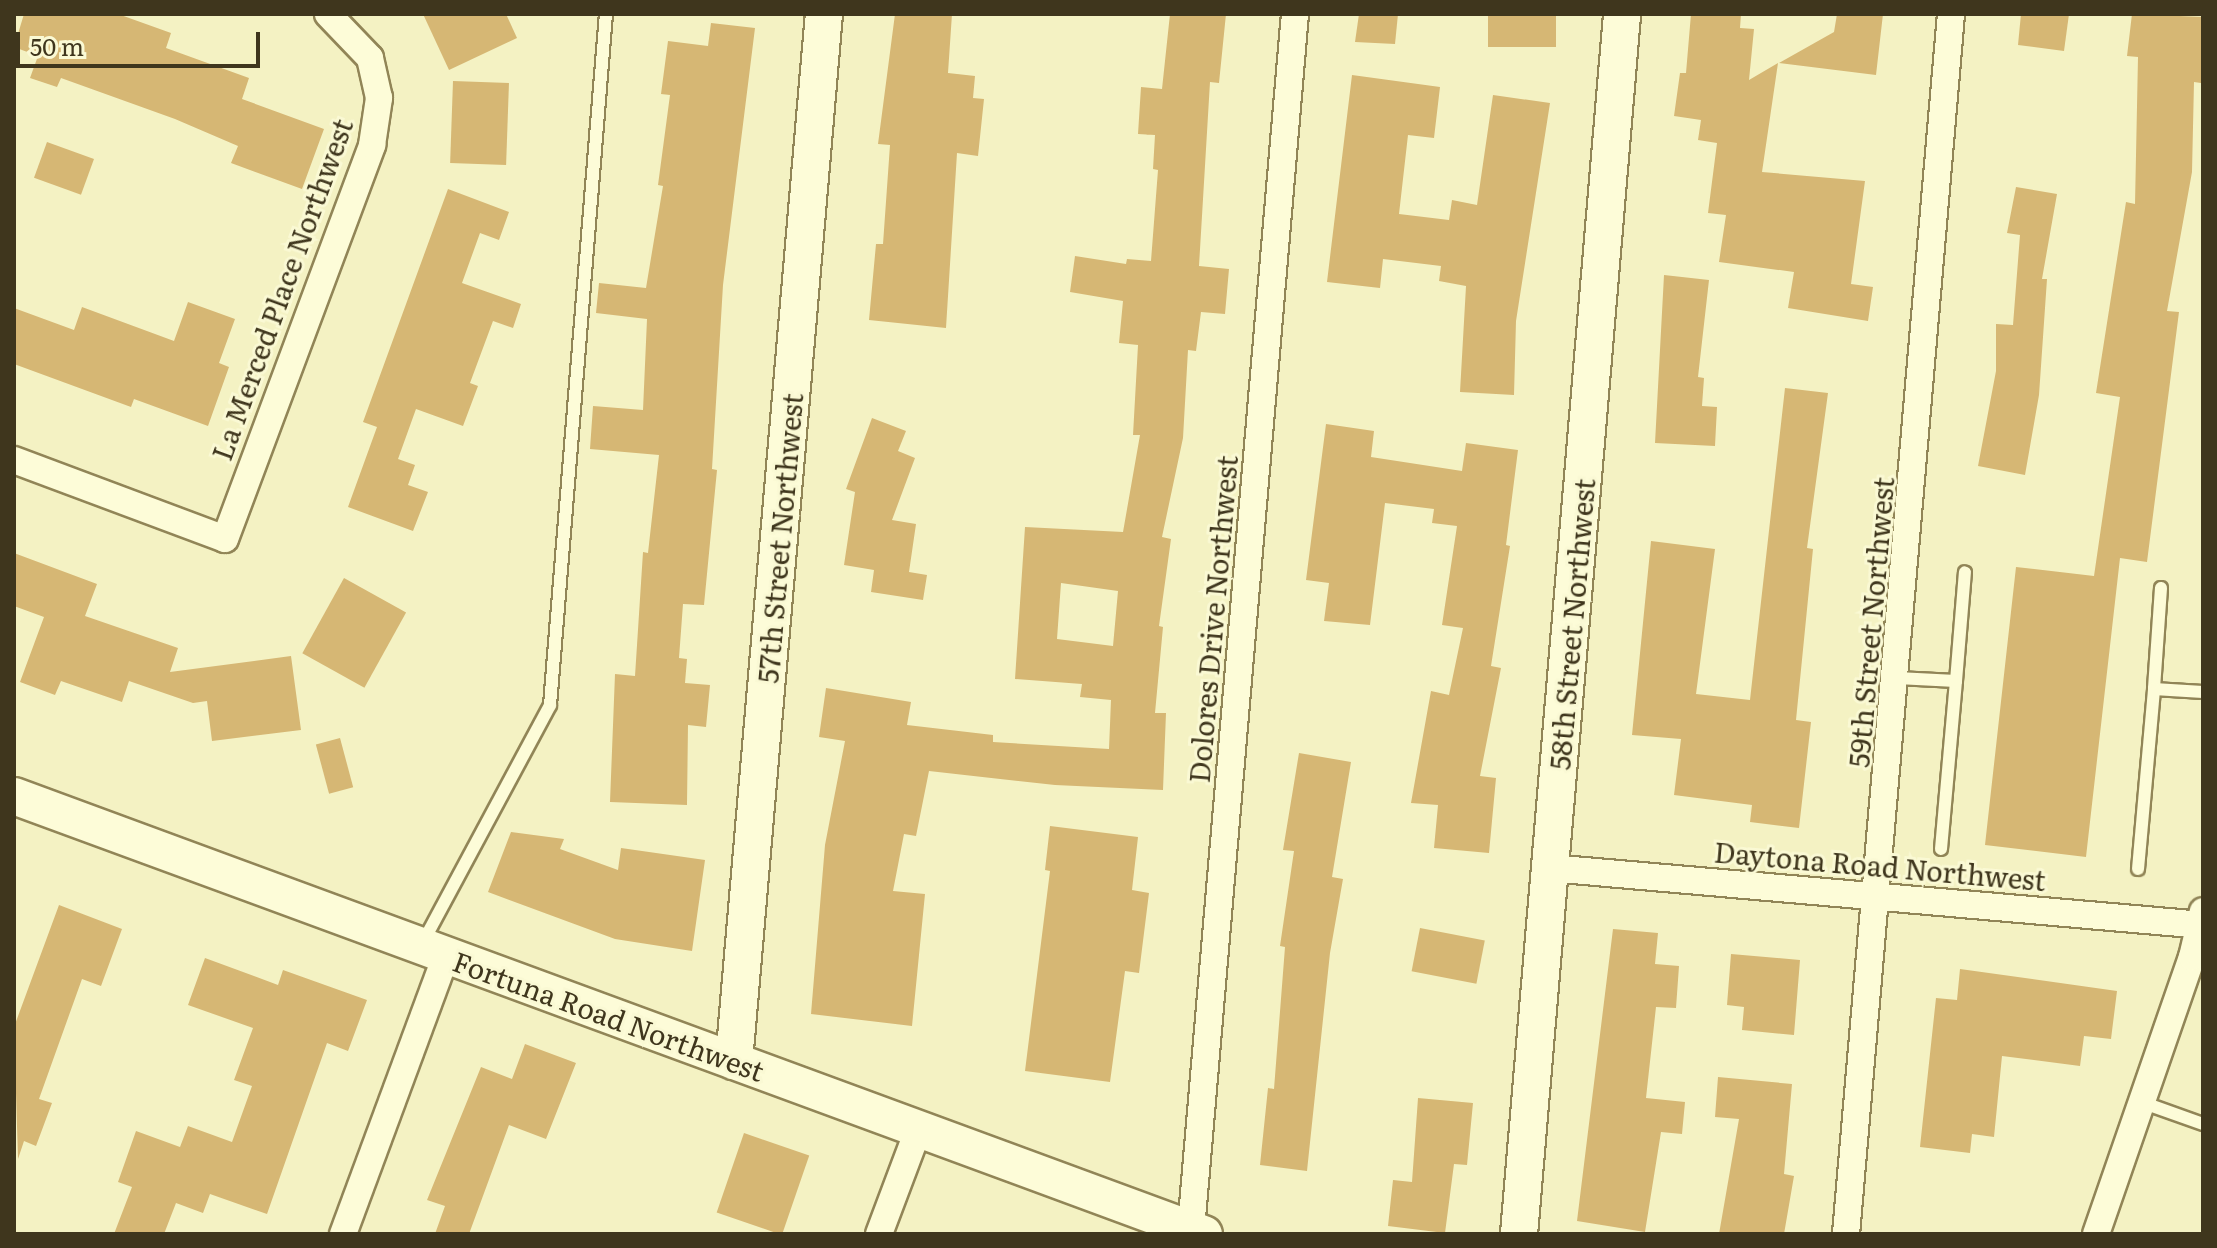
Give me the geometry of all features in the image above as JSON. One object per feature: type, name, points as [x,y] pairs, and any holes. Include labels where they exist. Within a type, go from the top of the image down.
[{"type":"street","name":"La Merced Place Northwest","points":[[14,460],[225,539],[372,145],[379,98],[370,58],[328,14]]},
{"type":"street","name":"57th Street Northwest","points":[[734,1061],[824,14]]},
{"type":"street","name":"Dolores Drive Northwest","points":[[1198,1232],[1295,14]]},
{"type":"street","name":"58th Street Northwest","points":[[1519,1234],[1622,14]]},
{"type":"street","name":"59th Street Northwest","points":[[1846,1234],[1879,894],[1951,14]]},
{"type":"street","name":"Fortuna Road Northwest","points":[[17,804],[434,951],[1198,1232]]},
{"type":"street","name":"Daytona Road Northwest","points":[[1550,868],[2202,921]]},
{"type":"street","points":[[2096,1234],[2144,1103],[2202,921]]},
{"type":"street","points":[[343,1234],[434,951]]},
{"type":"street","points":[[879,1234],[918,1130]]},
{"type":"lane","points":[[434,951],[550,705],[606,14]]},
{"type":"lane","points":[[1941,849],[1965,572]]},
{"type":"lane","points":[[2138,869],[2161,588]]},
{"type":"lane","points":[[1897,678],[1956,681]]},
{"type":"lane","points":[[2154,689],[2203,692]]},
{"type":"lane","points":[[2144,1103],[2203,1124]]},
{"type":"building","points":[[24,14],[118,14],[171,33],[166,48],[249,78],[242,99],[324,129],[302,189],[231,163],[238,146],[175,119],[61,78],[57,87],[30,78],[38,56],[14,47]]},
{"type":"building","points":[[423,14],[506,14],[517,38],[449,70]]},
{"type":"building","points":[[895,14],[952,14],[948,73],[975,76],[973,98],[984,99],[978,156],[957,153],[946,328],[869,320],[876,244],[883,244],[890,145],[878,144]]},
{"type":"building","points":[[1170,14],[1226,14],[1219,83],[1210,82],[1199,266],[1229,269],[1225,314],[1201,312],[1196,351],[1188,350],[1183,438],[1162,537],[1171,539],[1159,626],[1163,627],[1155,713],[1166,713],[1163,790],[1055,785],[929,771],[916,836],[904,834],[893,891],[925,894],[912,1026],[811,1014],[825,845],[845,741],[819,737],[826,688],[911,702],[907,725],[993,735],[993,742],[1109,749],[1111,700],[1080,697],[1082,684],[1015,679],[1025,527],[1123,532],[1140,435],[1133,435],[1138,345],[1119,343],[1123,301],[1070,292],[1075,256],[1126,264],[1127,259],[1151,261],[1158,170],[1153,169],[1155,135],[1138,134],[1141,87],[1162,89]],"holes":[[[1061,583],[1118,591],[1113,646],[1057,639]]]},
{"type":"building","points":[[1359,14],[1398,14],[1395,44],[1355,42]]},
{"type":"building","points":[[1488,14],[1556,14],[1556,47],[1488,47]]},
{"type":"building","points":[[1691,14],[1741,14],[1740,28],[1754,29],[1749,80],[1778,63],[1762,172],[1865,181],[1851,284],[1873,287],[1868,321],[1788,308],[1794,272],[1719,262],[1726,215],[1708,213],[1717,143],[1698,140],[1701,120],[1674,116],[1680,73],[1686,73]]},
{"type":"building","points":[[1837,14],[1883,14],[1876,75],[1779,63],[1834,32]]},
{"type":"building","points":[[2021,14],[2069,14],[2064,51],[2018,45]]},
{"type":"building","points":[[2132,14],[2203,17],[2203,66],[2201,83],[2194,82],[2192,172],[2167,311],[2179,312],[2147,562],[2120,558],[2086,857],[1985,845],[2016,567],[2094,576],[2120,397],[2096,393],[2126,202],[2135,204],[2138,57],[2127,56]]},
{"type":"building","points":[[711,23],[755,28],[723,285],[712,469],[717,470],[704,605],[683,604],[679,658],[687,659],[685,683],[710,685],[706,727],[688,725],[687,805],[610,802],[615,674],[635,676],[643,552],[648,553],[659,455],[590,449],[593,406],[643,410],[647,319],[596,313],[599,283],[646,288],[663,186],[658,185],[670,95],[661,94],[668,41],[708,46]]},
{"type":"building","points":[[1352,75],[1440,87],[1434,138],[1408,135],[1399,214],[1449,220],[1452,200],[1477,205],[1493,95],[1550,103],[1516,321],[1514,395],[1460,392],[1466,286],[1439,281],[1441,266],[1383,259],[1380,288],[1327,282]]},
{"type":"building","points":[[453,81],[509,83],[506,165],[450,163]]},
{"type":"building","points":[[47,142],[94,159],[81,195],[34,178]]},
{"type":"building","points":[[2016,187],[2057,194],[2042,279],[2047,279],[2039,395],[2025,475],[1978,466],[1996,371],[1996,324],[2013,325],[2020,235],[2007,233]]},
{"type":"building","points":[[448,189],[509,212],[499,240],[480,233],[462,283],[521,304],[513,328],[493,321],[470,383],[478,386],[463,426],[416,409],[398,459],[415,465],[408,485],[428,492],[413,531],[348,507],[377,427],[363,422]]},
{"type":"building","points":[[1664,275],[1709,280],[1698,377],[1704,378],[1702,406],[1717,407],[1715,446],[1655,443]]},
{"type":"building","points":[[188,302],[235,319],[219,363],[229,367],[208,426],[134,399],[131,407],[14,364],[14,308],[74,330],[82,307],[174,341]]},
{"type":"building","points":[[1785,388],[1828,393],[1807,548],[1813,549],[1796,720],[1811,722],[1799,828],[1750,822],[1752,805],[1674,795],[1681,739],[1632,735],[1651,541],[1715,549],[1696,694],[1750,700]]},
{"type":"building","points":[[872,418],[906,431],[898,451],[915,458],[892,520],[916,524],[909,572],[927,575],[923,600],[871,592],[874,570],[844,565],[855,492],[846,489]]},
{"type":"building","points":[[1326,424],[1374,431],[1371,457],[1462,471],[1466,443],[1518,450],[1506,545],[1510,546],[1491,666],[1501,668],[1480,776],[1496,778],[1489,853],[1434,848],[1438,805],[1411,803],[1431,691],[1449,695],[1463,628],[1442,625],[1457,526],[1432,523],[1434,509],[1385,503],[1370,625],[1324,621],[1329,583],[1306,580]]},
{"type":"building","points":[[14,553],[97,584],[85,616],[178,648],[170,672],[291,656],[301,730],[212,741],[207,701],[193,703],[129,681],[122,702],[61,681],[55,695],[20,682],[44,617],[14,606]]},
{"type":"building","points":[[344,578],[406,612],[364,688],[302,653]]},
{"type":"building","points":[[340,738],[353,787],[329,794],[316,744]]},
{"type":"building","points":[[1299,753],[1351,762],[1332,877],[1343,879],[1330,953],[1307,1171],[1260,1165],[1268,1088],[1274,1089],[1285,947],[1280,946],[1294,851],[1283,850]]},
{"type":"building","points":[[1050,826],[1138,837],[1132,890],[1149,893],[1139,973],[1125,971],[1110,1082],[1025,1071],[1050,871],[1045,870]]},
{"type":"building","points":[[511,832],[564,839],[560,849],[618,870],[621,848],[705,860],[692,951],[615,939],[488,892]]},
{"type":"building","points":[[59,905],[122,929],[101,986],[82,979],[39,1099],[52,1103],[36,1146],[24,1141],[18,1159],[14,1027]]},
{"type":"building","points":[[1420,928],[1485,941],[1476,984],[1412,971]]},
{"type":"building","points":[[1613,929],[1658,933],[1655,964],[1679,966],[1676,1008],[1656,1007],[1646,1098],[1685,1102],[1682,1134],[1661,1132],[1645,1232],[1577,1221]]},
{"type":"building","points":[[1731,954],[1800,960],[1794,1035],[1742,1030],[1744,1007],[1727,1005]]},
{"type":"building","points":[[205,958],[278,985],[283,970],[367,1000],[348,1051],[327,1043],[267,1214],[210,1194],[203,1213],[176,1203],[164,1234],[114,1234],[132,1187],[118,1182],[136,1131],[180,1147],[188,1126],[232,1142],[252,1086],[234,1080],[253,1028],[188,1005]]},
{"type":"building","points":[[1960,969],[2117,991],[2111,1039],[2084,1036],[2080,1066],[2002,1056],[1994,1137],[1972,1134],[1970,1153],[1920,1147],[1936,998],[1957,1000]]},
{"type":"building","points":[[525,1044],[576,1063],[546,1139],[509,1125],[469,1234],[435,1234],[445,1206],[427,1200],[481,1067],[512,1079]]},
{"type":"building","points":[[1718,1077],[1792,1084],[1784,1174],[1794,1176],[1784,1234],[1719,1234],[1739,1119],[1715,1117]]},
{"type":"building","points":[[1418,1098],[1473,1103],[1467,1165],[1454,1164],[1445,1233],[1388,1226],[1393,1180],[1412,1182]]},
{"type":"building","points":[[744,1133],[809,1155],[782,1234],[717,1212]]}]
